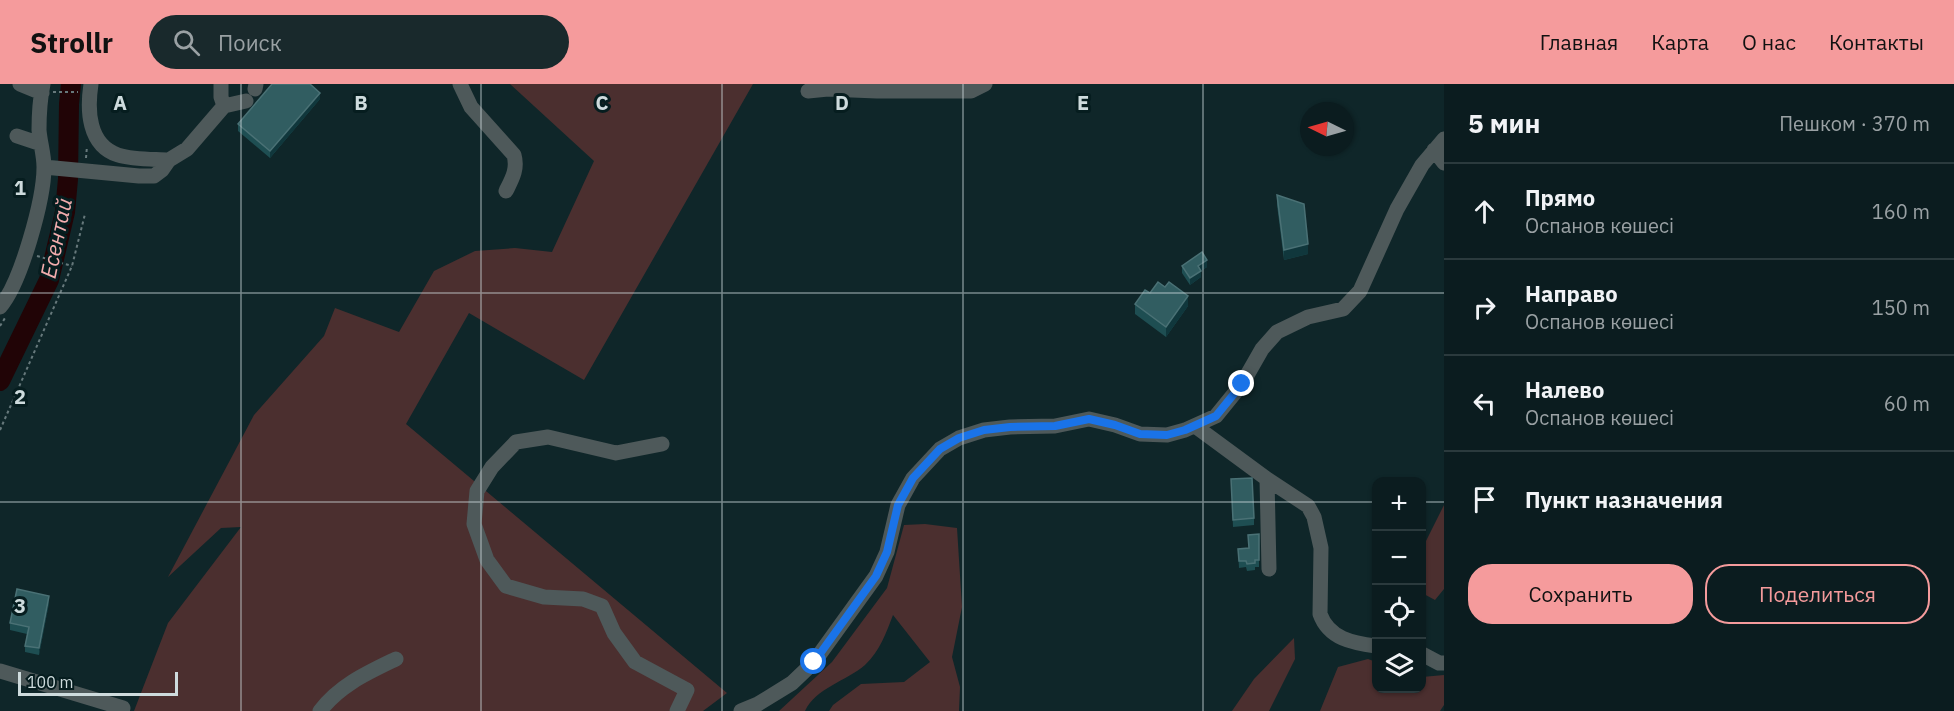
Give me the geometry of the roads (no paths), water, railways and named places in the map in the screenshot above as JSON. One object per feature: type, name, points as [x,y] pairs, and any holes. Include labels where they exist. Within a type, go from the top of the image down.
[{"type":"street","points":[[0,307],[17,277],[26,252],[44,167],[39,131],[43,88],[20,84]]},
{"type":"street","points":[[221,84],[220,97],[224,106]]},
{"type":"street","points":[[460,84],[471,107],[514,155],[515,171],[506,191]]},
{"type":"street","points":[[808,91],[874,88],[971,91],[985,84]]},
{"type":"street","points":[[90,88],[90,122],[100,143],[108,151],[119,156],[170,160]]},
{"type":"street","points":[[44,167],[154,176],[170,160],[187,149],[224,106],[253,91]]},
{"type":"street","points":[[17,135],[41,144]]},
{"type":"street","points":[[1439,144],[1444,163]]},
{"type":"street","points":[[741,711],[758,704],[792,683],[814,662],[876,576],[887,552],[898,505],[913,478],[940,449],[959,438],[984,430],[1055,426],[1089,419],[1140,434],[1167,435],[1216,416],[1242,384],[1262,349],[1277,332],[1308,317],[1343,309],[1360,291],[1397,209],[1422,165],[1439,144]]},
{"type":"street","points":[[1195,426],[1308,506],[1314,517],[1321,548],[1320,614],[1323,622],[1340,639],[1372,645]]},
{"type":"street","points":[[662,444],[616,453],[548,437],[516,441],[492,467],[477,491],[474,524],[488,560],[506,586],[544,597],[583,600],[602,606],[614,633],[635,662],[687,690],[677,711]]},
{"type":"street","points":[[1267,479],[1269,569]]},
{"type":"street","points":[[1426,656],[1444,663]]},
{"type":"street","points":[[320,711],[332,696],[348,683],[396,659]]},
{"type":"street","points":[[0,671],[123,708],[122,711]]},
{"type":"waterway","name":"Есентай","points":[[0,381],[49,280],[65,212],[71,84]]}]
